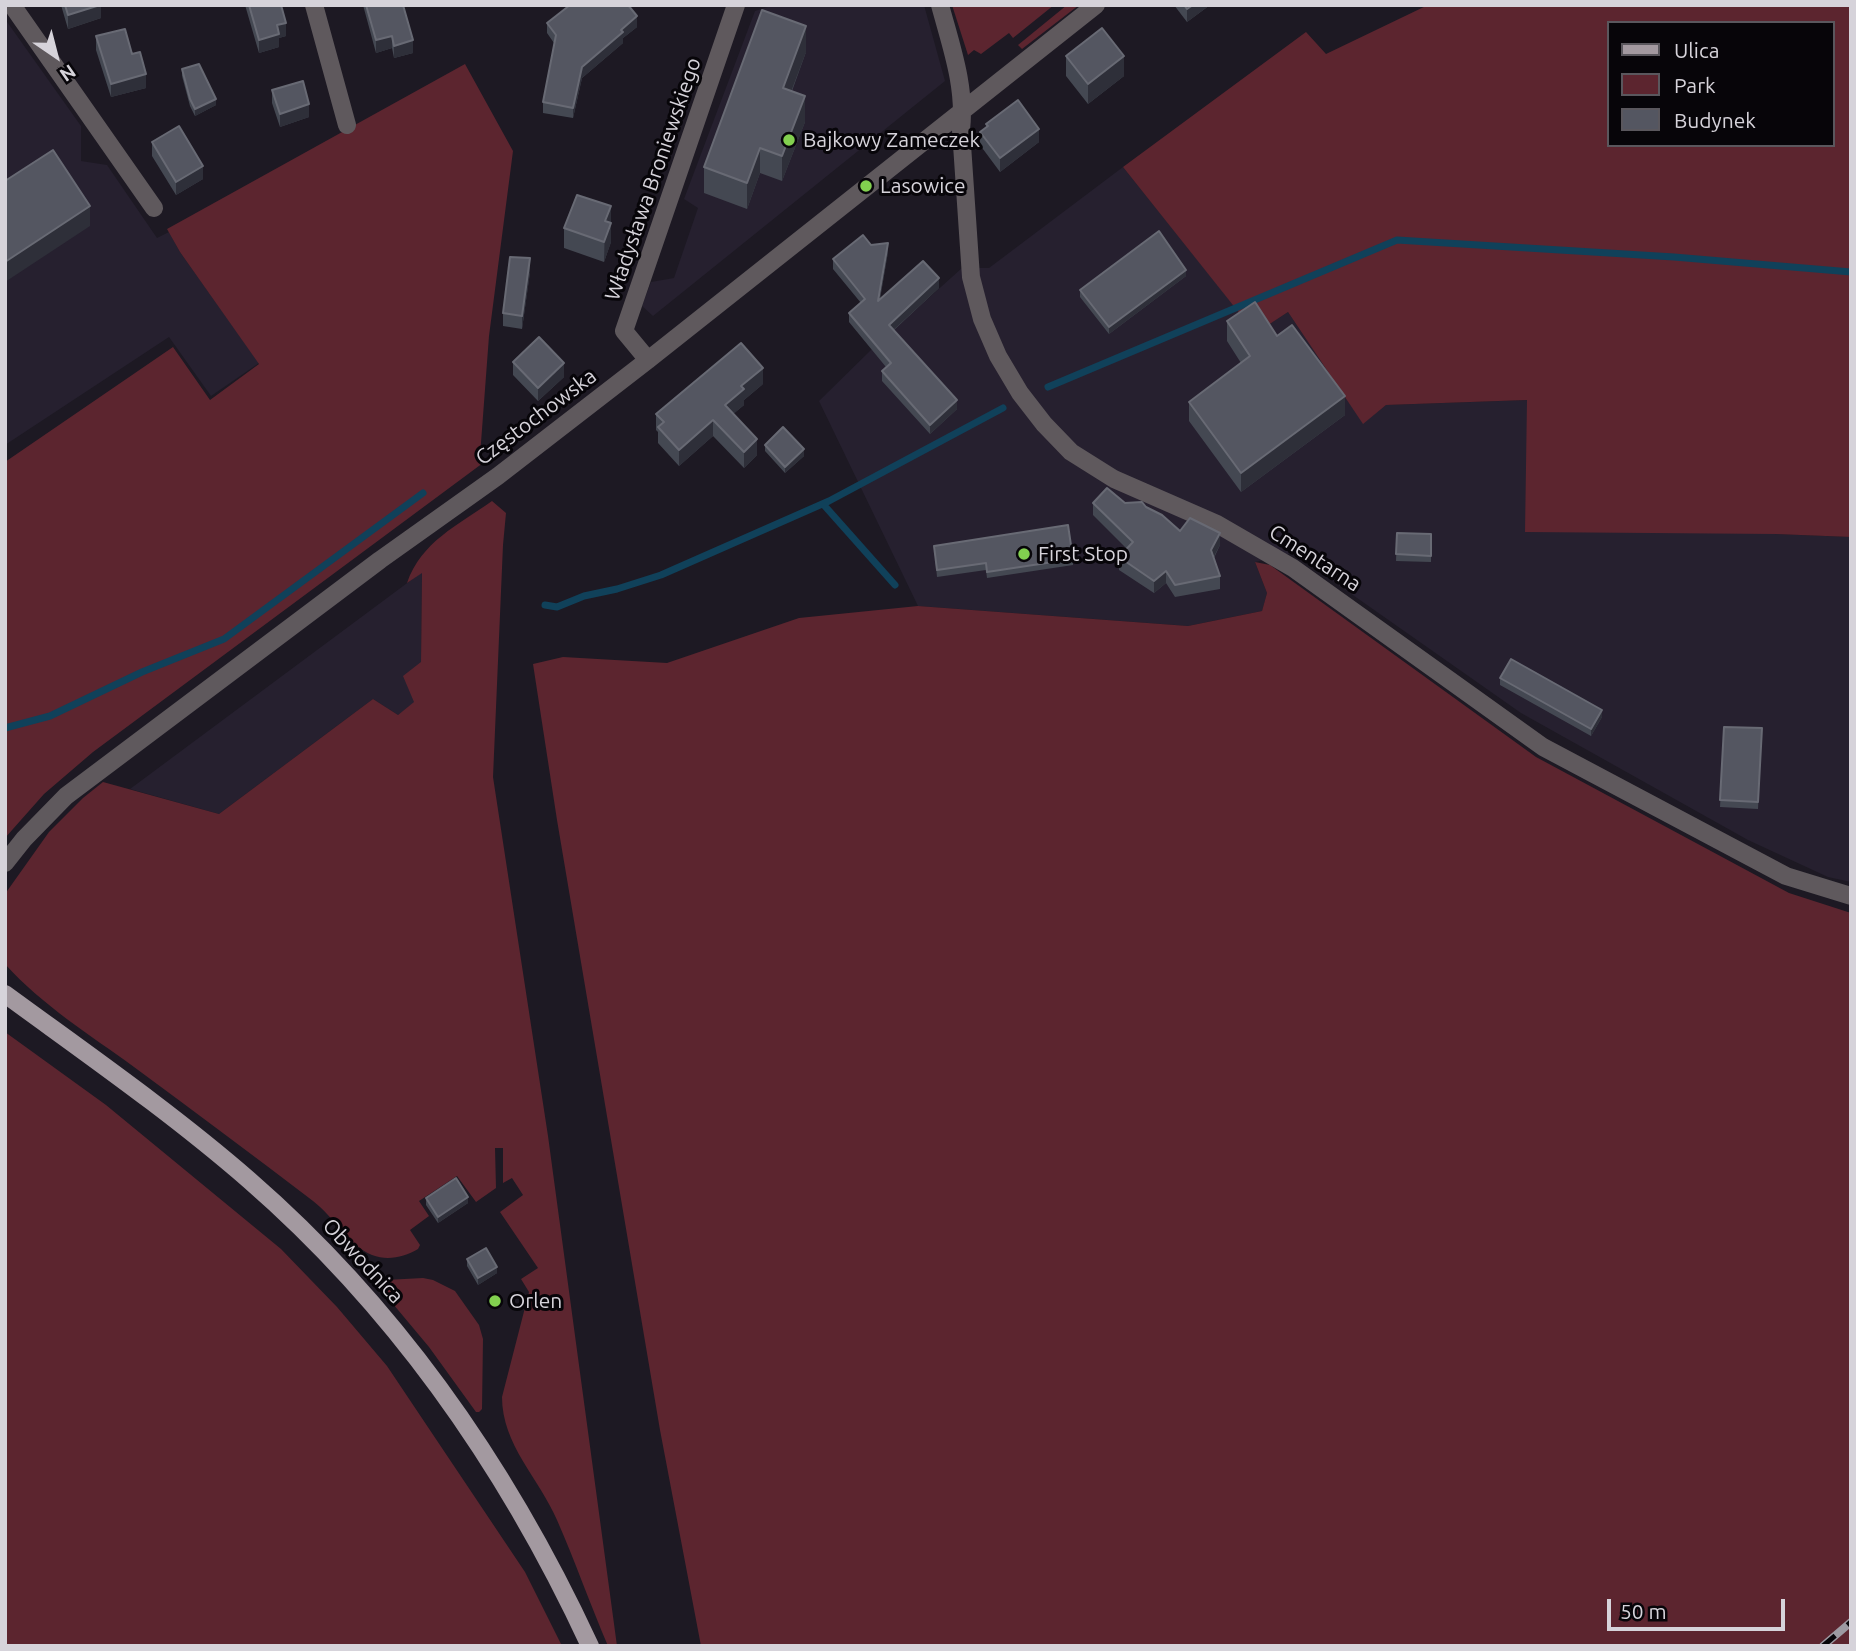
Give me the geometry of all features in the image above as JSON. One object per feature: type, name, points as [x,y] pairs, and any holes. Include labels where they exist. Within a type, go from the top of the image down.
[{"type":"main road","name":"Obwodnica","points":[[5,993],[175,1119],[231,1165],[304,1231],[357,1285],[442,1391],[501,1479],[547,1560],[590,1646]]},
{"type":"street","points":[[12,5],[154,208]]},
{"type":"street","points":[[314,5],[347,125]]},
{"type":"street","name":"Władysława Broniewskiego","points":[[648,360],[624,331],[736,5]]},
{"type":"street","points":[[940,5],[964,108]]},
{"type":"street","name":"Częstochowska","points":[[5,863],[24,839],[66,796],[292,624],[498,476],[1096,5]]},
{"type":"street","name":"Cmentarna","points":[[964,108],[961,130],[971,277],[982,319],[998,356],[1020,393],[1044,425],[1071,453],[1114,478],[1217,524],[1293,568],[1543,747],[1786,876],[1851,896]]},
{"type":"shaded area","name":"Bajkowy Zameczek","points":[[774,5],[924,5],[945,81],[653,316],[642,306],[651,282],[674,278],[698,208],[684,199],[755,11]]},
{"type":"shaded area","points":[[5,19],[81,126],[81,161],[107,165],[157,238],[169,232],[180,252],[259,363],[211,396],[169,337],[5,445]]},
{"type":"shaded area","points":[[1123,167],[1248,323],[1263,328],[1288,312],[1363,423],[1386,405],[1527,400],[1775,534],[1851,537],[1851,882],[1828,877],[1748,840],[1521,713],[1293,553],[1255,562],[1267,593],[1262,611],[1188,626],[918,606],[819,401],[962,268],[989,268]]},
{"type":"shaded area","points":[[422,572],[421,662],[415,702],[398,715],[373,699],[219,814],[130,789]]},
{"type":"green space","points":[[952,5],[1054,5],[1013,38],[1009,33],[981,54],[974,50],[968,55]]},
{"type":"green space","points":[[1067,5],[1079,5],[1022,49],[1018,45]]},
{"type":"green space","points":[[1428,5],[1851,5],[1851,537],[1525,532],[1527,400],[1386,405],[1363,424],[1288,312],[1262,329],[1248,324],[1123,167],[1306,32],[1326,54]]},
{"type":"green space","points":[[465,64],[513,151],[489,336],[480,456],[487,460],[93,752],[44,794],[5,838],[5,462],[173,347],[210,400],[259,364],[180,252],[167,229]]},
{"type":"green space","points":[[492,501],[506,513],[493,777],[548,1136],[617,1646],[608,1646],[557,1520],[515,1446],[504,1414],[502,1397],[529,1292],[521,1279],[538,1268],[500,1212],[523,1195],[512,1178],[503,1183],[503,1148],[495,1148],[496,1188],[476,1202],[457,1176],[419,1201],[429,1216],[410,1230],[420,1245],[418,1249],[396,1257],[372,1255],[348,1238],[313,1201],[67,1019],[5,964],[5,894],[49,832],[103,782],[219,814],[373,699],[398,715],[414,702],[403,676],[421,662],[422,573],[407,583],[421,556],[431,545]]},
{"type":"green space","points":[[1255,562],[1270,565],[1536,757],[1789,893],[1851,913],[1851,1646],[701,1646],[660,1430],[533,664],[563,657],[667,663],[799,618],[918,606],[1188,626],[1262,611],[1267,593]]},
{"type":"green space","points":[[5,1032],[106,1105],[281,1249],[337,1307],[387,1366],[525,1572],[562,1646],[5,1646]]},
{"type":"green space","points":[[423,1278],[455,1291],[479,1325],[483,1339],[482,1409],[479,1412],[476,1412],[429,1347],[378,1286],[386,1280]]},
{"type":"building","points":[[65,5],[100,5],[68,15]]},
{"type":"building","points":[[249,5],[281,5],[286,23],[277,25],[279,34],[259,40]]},
{"type":"building","points":[[366,5],[403,5],[413,40],[394,46],[392,36],[376,40]]},
{"type":"building","points":[[570,5],[628,5],[637,16],[621,30],[623,32],[582,67],[573,108],[543,102],[556,35],[547,23]]},
{"type":"building","points":[[762,10],[806,26],[783,88],[805,96],[782,156],[760,148],[747,183],[704,167]]},
{"type":"building","points":[[1102,28],[1124,56],[1088,84],[1066,56]]},
{"type":"building","points":[[125,29],[132,54],[140,52],[146,74],[111,84],[96,36]]},
{"type":"building","points":[[199,64],[216,99],[195,109],[182,69]]},
{"type":"building","points":[[303,81],[309,104],[280,114],[272,90]]},
{"type":"building","points":[[1018,100],[1039,129],[1000,158],[980,132],[988,126],[986,124]]},
{"type":"building","points":[[179,126],[203,166],[176,182],[152,142]]},
{"type":"building","points":[[53,150],[90,206],[5,262],[5,181]]},
{"type":"building","points":[[577,195],[611,206],[605,221],[611,223],[604,242],[564,228]]},
{"type":"building","points":[[1159,231],[1186,270],[1109,327],[1080,290]]},
{"type":"building","points":[[863,235],[871,245],[888,243],[878,301],[923,261],[939,278],[889,325],[957,400],[930,425],[882,371],[891,363],[849,313],[865,299],[833,259]]},
{"type":"building","points":[[510,257],[530,258],[522,316],[503,313]]},
{"type":"building","points":[[1255,302],[1277,336],[1292,325],[1345,396],[1241,473],[1189,402],[1250,356],[1227,321]]},
{"type":"building","points":[[539,337],[564,363],[538,388],[513,362]]},
{"type":"building","points":[[741,343],[763,368],[741,386],[744,389],[725,405],[757,439],[744,452],[713,420],[679,450],[658,427],[664,422],[656,414]]},
{"type":"building","points":[[783,427],[804,449],[785,467],[765,445]]},
{"type":"building","points":[[1107,488],[1125,503],[1142,502],[1180,531],[1190,518],[1220,533],[1211,550],[1220,576],[1175,585],[1166,571],[1154,581],[1119,557],[1133,542],[1093,503]]},
{"type":"building","points":[[1068,525],[1073,559],[987,572],[986,563],[937,570],[934,546]]},
{"type":"building","points":[[1397,533],[1431,534],[1431,556],[1396,554]]},
{"type":"building","points":[[1511,659],[1602,710],[1591,729],[1500,678]]},
{"type":"building","points":[[1724,727],[1762,728],[1758,802],[1720,800]]},
{"type":"building","points":[[456,1178],[468,1197],[438,1217],[426,1198]]},
{"type":"building","points":[[486,1248],[497,1267],[478,1278],[467,1259]]},
{"type":"waterway","points":[[1048,387],[1397,240],[1674,257],[1851,272]]},
{"type":"waterway","points":[[545,605],[557,607],[584,596],[661,575],[829,501],[1003,408]]},
{"type":"waterway","points":[[5,728],[50,716],[142,672],[224,639],[423,493]]},
{"type":"waterway","points":[[823,504],[895,585]]},
{"type":"railway","points":[[1823,1646],[1851,1622]]},
{"type":"place","name":"Bajkowy Zameczek","points":[[789,140]]},
{"type":"place","name":"Lasowice","points":[[866,186]]},
{"type":"place","name":"First Stop","points":[[1024,554]]},
{"type":"place","name":"Orlen","points":[[495,1301]]}]
